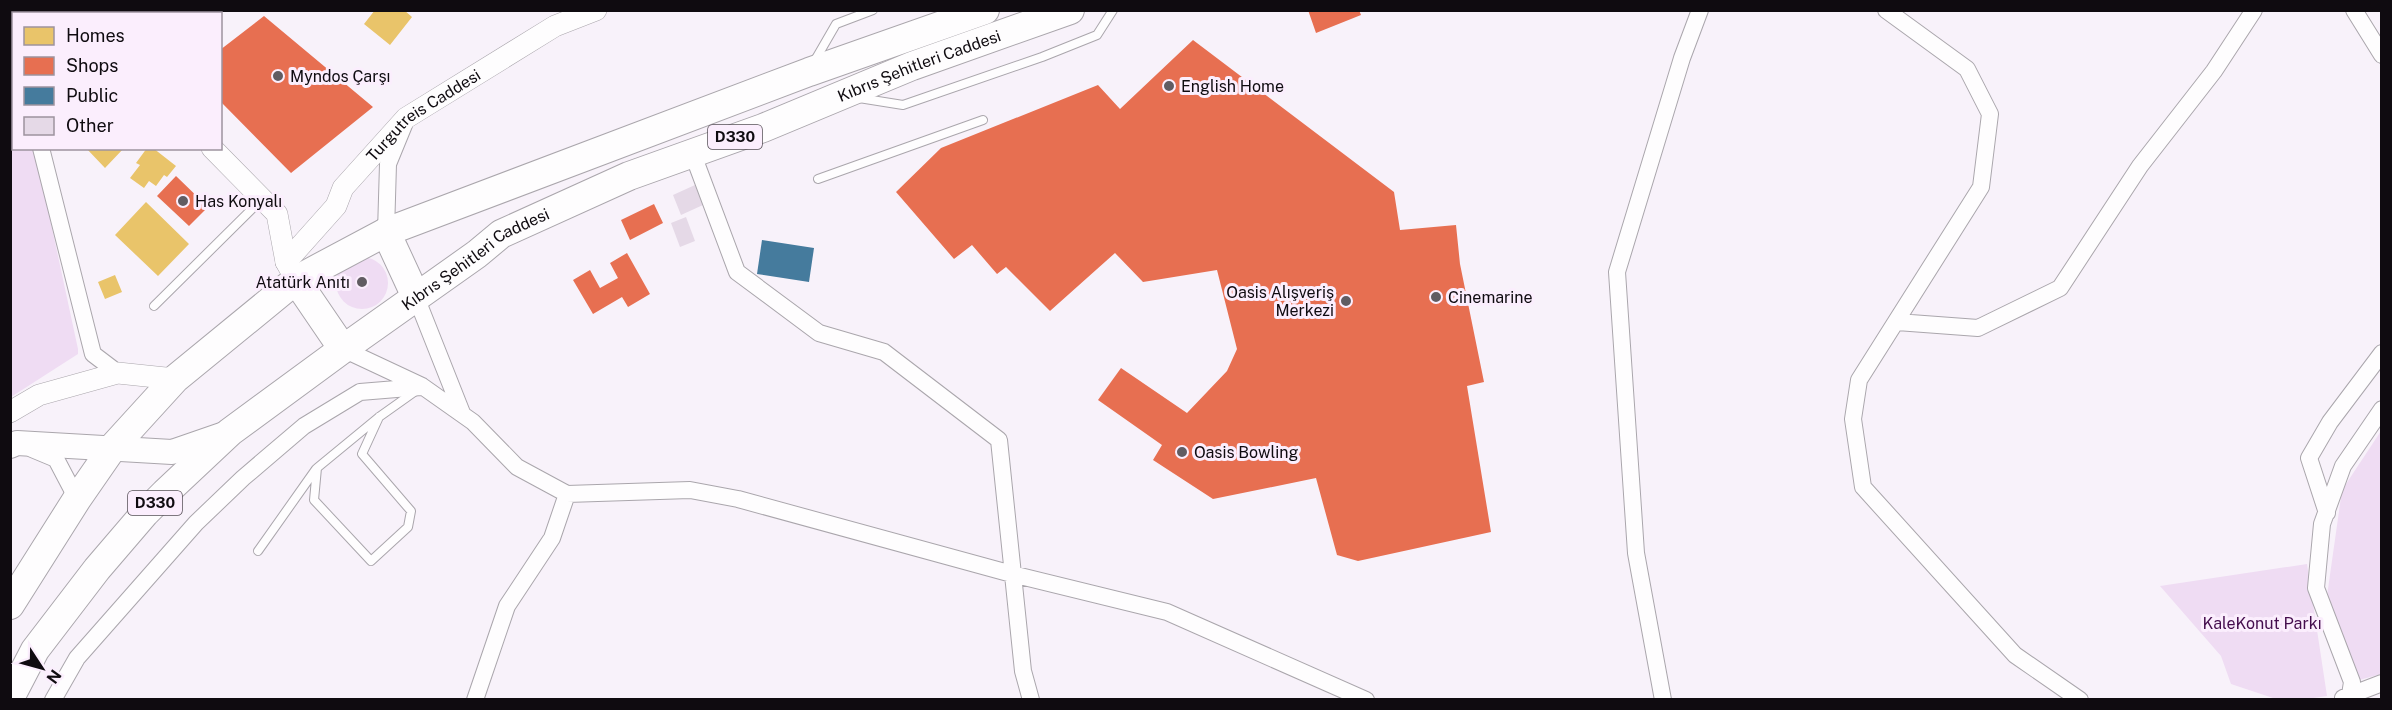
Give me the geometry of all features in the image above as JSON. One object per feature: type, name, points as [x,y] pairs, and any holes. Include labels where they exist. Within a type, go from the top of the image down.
[{"type":"highway","name":"Kıbrıs Şehitleri Caddesi","points":[[10,605],[113,447],[175,379],[291,271],[386,232],[446,212],[808,72],[985,10]]},
{"type":"highway","name":"Kıbrıs Şehitleri Caddesi","points":[[10,698],[35,650],[97,569],[144,513],[230,432],[477,254],[501,234],[629,176],[763,128],[912,66],[1070,10]]},
{"type":"highway","points":[[386,232],[416,297]]},
{"type":"highway","points":[[291,271],[343,349]]},
{"type":"main road","points":[[14,445],[113,447],[172,452],[230,432]]},
{"type":"street","name":"Turgutreis Caddesi","points":[[291,271],[336,206],[343,189],[406,118],[553,18],[597,10]]},
{"type":"street","points":[[1663,699],[1636,553],[1617,272],[1682,58],[1700,10]]},
{"type":"street","points":[[1886,10],[1967,69],[1989,114],[1981,187],[1859,380],[1853,419],[1863,487],[2015,655],[2080,699]]},
{"type":"street","points":[[1897,322],[1978,328],[2060,288],[2140,166],[2214,71],[2254,10]]},
{"type":"street","points":[[2354,10],[2382,55]]},
{"type":"street","points":[[386,232],[388,164],[406,118]]},
{"type":"street","points":[[42,150],[93,354],[118,373]]},
{"type":"street","points":[[214,150],[277,214],[291,271]]},
{"type":"street","points":[[692,152],[737,272],[819,333],[885,352],[999,440],[1023,671],[1031,699]]},
{"type":"street","points":[[416,297],[462,413]]},
{"type":"street","points":[[343,349],[422,386],[462,413],[517,467],[567,494],[690,490],[749,502],[1012,574],[1167,612],[1366,699]]},
{"type":"street","points":[[2326,513],[2309,458],[2330,422],[2382,353]]},
{"type":"street","points":[[10,412],[39,395],[118,373],[175,379]]},
{"type":"street","points":[[53,699],[77,658],[196,523],[260,463],[304,426],[360,392],[422,386]]},
{"type":"street","points":[[2345,697],[2352,682],[2316,588],[2322,524],[2343,466],[2382,409]]},
{"type":"street","points":[[14,445],[56,459],[77,499]]},
{"type":"street","points":[[475,699],[507,606],[552,538],[567,494]]},
{"type":"street","points":[[2345,697],[2382,683]]},
{"type":"lane","points":[[808,72],[836,24],[873,10]]},
{"type":"lane","points":[[840,95],[903,105],[1042,57],[1097,35],[1113,10]]},
{"type":"lane","points":[[818,179],[983,120]]},
{"type":"lane","points":[[154,306],[262,199]]},
{"type":"lane","points":[[258,551],[316,468],[422,386]]},
{"type":"lane","points":[[316,468],[314,500],[371,561],[408,527],[411,511],[362,454],[379,417]]},
{"type":"green space","points":[[10,97],[12,98],[12,150],[35,150],[78,349],[78,354],[11,397]]},
{"type":"green space","points":[[362,257],[376,261],[384,269],[388,283],[384,297],[376,305],[362,309],[348,305],[340,297],[336,283],[340,269],[348,261]]},
{"type":"green space","points":[[2381,431],[2381,674],[2352,682],[2327,596],[2342,490]]},
{"type":"green space","name":"KaleKonut Parkı","points":[[2307,564],[2327,696],[2307,699],[2276,699],[2231,684],[2221,656],[2160,586]]},
{"type":"building: Homes","points":[[375,10],[404,10],[412,17],[390,45],[364,24]]},
{"type":"building: Homes","points":[[88,150],[122,150],[105,168]]},
{"type":"building: Homes","points":[[146,150],[156,150],[176,166],[167,177],[164,175],[156,186],[149,181],[144,188],[130,178],[140,165],[136,163]]},
{"type":"building: Homes","points":[[146,202],[189,244],[158,276],[115,235]]},
{"type":"building: Homes","points":[[115,275],[122,292],[105,299],[98,282]]},
{"type":"building: Shops","points":[[1308,10],[1359,10],[1361,15],[1316,33]]},
{"type":"building: Shops","name":"Myndos Çarşı","points":[[264,16],[373,107],[291,173],[222,103],[222,48]]},
{"type":"building: Shops","name":"Oasis Alışveriş Merkezi","points":[[1193,40],[1394,192],[1400,230],[1456,225],[1460,264],[1484,382],[1467,386],[1491,532],[1358,561],[1337,555],[1316,478],[1213,499],[1153,460],[1162,445],[1098,400],[1121,368],[1187,413],[1227,371],[1237,349],[1217,270],[1143,282],[1115,253],[1050,311],[1006,267],[997,274],[972,245],[954,259],[896,192],[941,148],[1098,85],[1120,109]]},
{"type":"building: Shops","name":"Has Konyalı","points":[[176,176],[208,207],[189,226],[157,196]]},
{"type":"building: Shops","points":[[654,204],[663,223],[630,240],[621,220]]},
{"type":"building: Shops","points":[[627,253],[650,294],[628,307],[622,297],[593,314],[573,280],[590,270],[600,288],[618,278],[610,263]]},
{"type":"building: Public","points":[[762,240],[814,248],[809,282],[757,274]]},
{"type":"building: Other","points":[[695,185],[703,205],[681,215],[673,195]]},
{"type":"building: Other","points":[[686,217],[695,241],[680,247],[671,223]]},
{"type":"place","name":"Myndos Çarşı","points":[[278,76]]},
{"type":"place","name":"English Home","points":[[1169,86]]},
{"type":"place","name":"Has Konyalı","points":[[183,201]]},
{"type":"place","name":"Atatürk Anıtı","points":[[362,282]]},
{"type":"place","name":"Cinemarine","points":[[1436,297]]},
{"type":"place","name":"Oasis Alışveriş Merkezi","points":[[1346,301]]},
{"type":"place","name":"Oasis Bowling","points":[[1182,452]]}]
